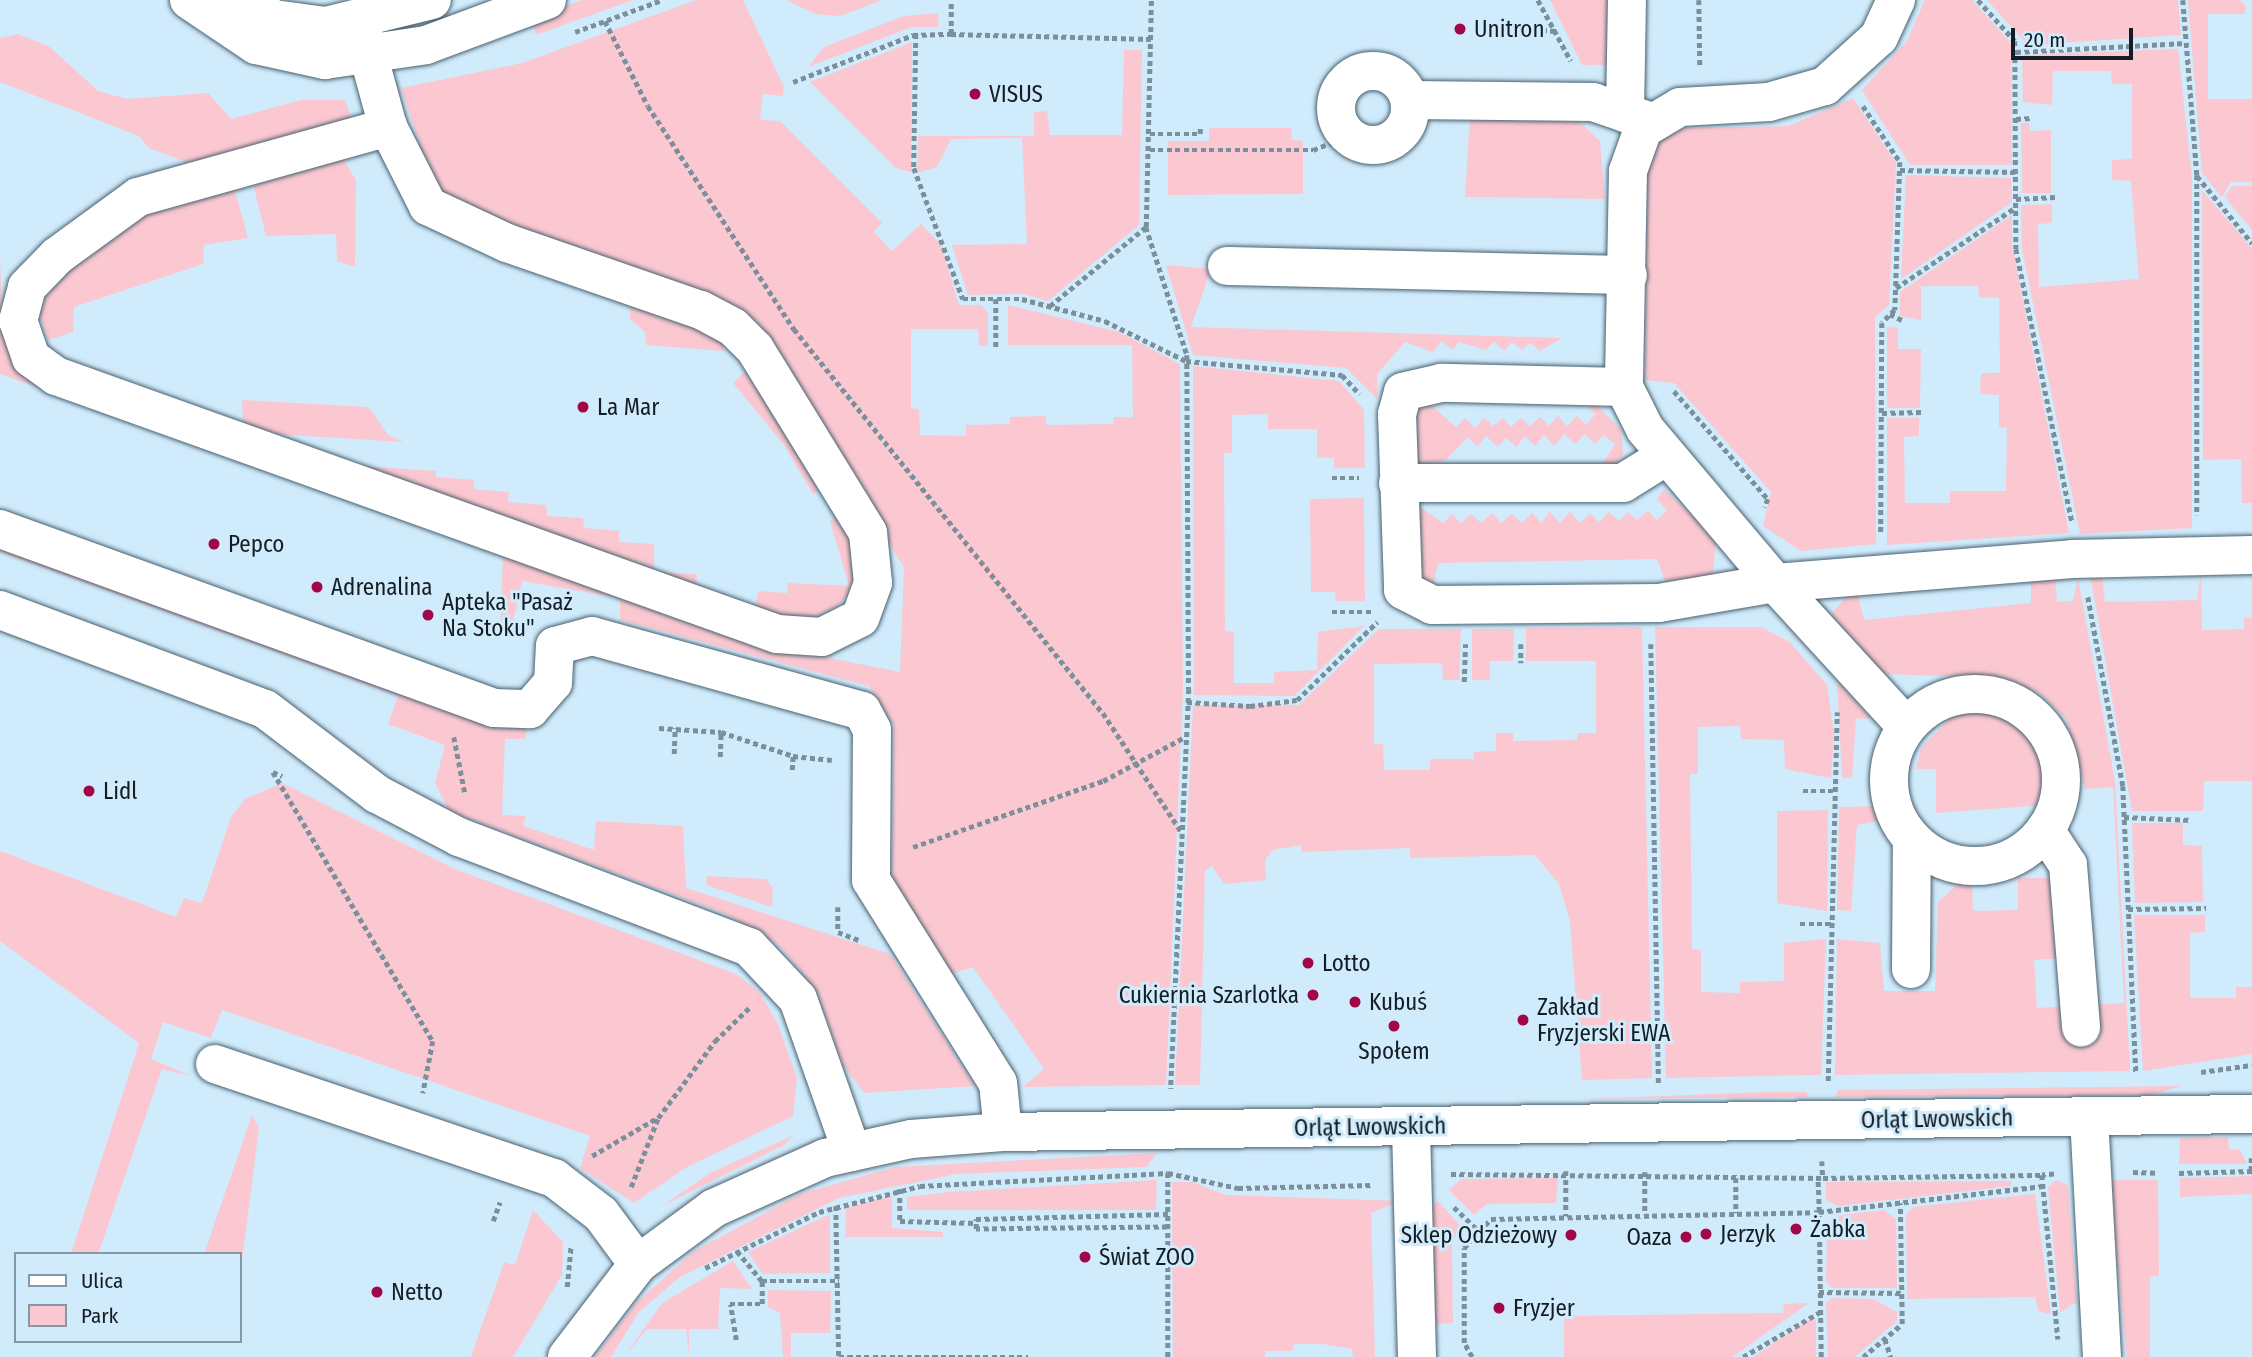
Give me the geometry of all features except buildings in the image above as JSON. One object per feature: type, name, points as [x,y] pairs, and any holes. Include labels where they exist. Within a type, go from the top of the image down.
[{"type":"street","points":[[189,0],[256,46],[325,60],[377,43],[547,0]]},
{"type":"street","points":[[238,0],[290,23],[377,43]]},
{"type":"street","points":[[388,127],[138,197],[57,256],[27,287],[18,321],[31,358],[56,376],[777,634],[822,637],[860,618],[873,583],[868,533],[746,338],[701,310],[440,215],[416,189],[388,127],[377,43],[395,6],[432,0]]},
{"type":"street","points":[[1627,0],[1637,117],[1628,171],[1624,387],[1665,457],[1775,583],[1906,726]]},
{"type":"street","points":[[1409,100],[1593,102],[1637,117],[1680,107],[1769,102],[1825,86],[1879,37],[1896,0]]},
{"type":"street","points":[[1386,74],[1409,100],[1407,124],[1390,142],[1365,145],[1348,136],[1335,110],[1351,78],[1386,74]]},
{"type":"street","points":[[1227,266],[1628,275]]},
{"type":"street","points":[[1624,387],[1441,383],[1407,390],[1397,403],[1385,481],[1401,582],[1423,603],[1659,603],[1775,583],[2080,559],[2252,555]]},
{"type":"street","points":[[1385,481],[1623,484],[1665,457]]},
{"type":"street","points":[[0,530],[494,708],[530,709],[553,683],[555,646],[592,636],[857,708],[872,730],[871,880],[998,1083],[1003,1132]]},
{"type":"street","points":[[0,610],[265,709],[377,794],[478,846],[762,955],[802,1006],[852,1152]]},
{"type":"street","points":[[1986,694],[2022,708],[2054,745],[2061,774],[2058,803],[2045,830],[2028,848],[1981,866],[1944,860],[1912,839],[1897,819],[1888,772],[1906,726],[1956,695],[1986,694]]},
{"type":"street","points":[[2045,830],[2068,865],[2081,1027]]},
{"type":"street","points":[[1911,969],[1912,839]]},
{"type":"street","points":[[215,1064],[554,1178],[601,1214],[638,1264]]},
{"type":"street","name":"Orląt Lwowskich","points":[[567,1357],[638,1264],[740,1193],[852,1152],[911,1139],[1003,1132],[2252,1114]]},
{"type":"street","points":[[2089,1116],[2102,1357]]},
{"type":"street","points":[[1411,1128],[1417,1357]]},
{"type":"path","points":[[951,0],[951,34]]},
{"type":"path","points":[[1151,0],[1150,150],[1146,228],[1186,361],[1188,702],[1170,1095]]},
{"type":"path","points":[[1538,0],[1574,67]]},
{"type":"path","points":[[1699,0],[1700,78]]},
{"type":"path","points":[[1978,0],[2015,41],[2016,249],[2071,517]]},
{"type":"path","points":[[2183,0],[2197,176],[2197,531]]},
{"type":"path","points":[[605,21],[648,106],[794,330],[1095,702],[1182,832]]},
{"type":"path","points":[[1508,27],[1556,31]]},
{"type":"path","points":[[916,34],[914,168],[963,299],[996,299],[1049,306],[1105,321],[1186,361],[1342,375]]},
{"type":"path","points":[[793,82],[916,34],[1151,39]]},
{"type":"path","points":[[2015,52],[2186,43]]},
{"type":"path","points":[[2016,119],[2031,118]]},
{"type":"path","points":[[1876,125],[1900,170],[1896,288],[1890,314],[1882,323],[1881,518]]},
{"type":"path","points":[[1150,134],[1200,134],[1200,128]]},
{"type":"path","points":[[1150,150],[1313,150],[1348,136]]},
{"type":"path","points":[[1900,170],[2016,172]]},
{"type":"path","points":[[2197,176],[2252,243]]},
{"type":"path","points":[[2016,200],[2055,197]]},
{"type":"path","points":[[1896,288],[2016,207]]},
{"type":"path","points":[[1049,306],[1146,228]]},
{"type":"path","points":[[996,299],[996,347]]},
{"type":"path","points":[[1890,314],[1904,321]]},
{"type":"path","points":[[1663,389],[1672,388],[1768,499],[1761,518]]},
{"type":"path","points":[[1882,413],[1922,412]]},
{"type":"path","points":[[1332,478],[1385,481]]},
{"type":"path","points":[[2080,559],[2124,817],[2136,1071]]},
{"type":"path","points":[[1332,612],[1372,612]]},
{"type":"path","points":[[1188,702],[1250,706],[1297,700],[1377,622]]},
{"type":"path","points":[[1465,682],[1466,634]]},
{"type":"path","points":[[1650,635],[1659,1080]]},
{"type":"path","points":[[446,691],[478,846]]},
{"type":"path","points":[[1828,1076],[1836,791],[1835,703]]},
{"type":"path","points":[[659,728],[721,732],[793,756],[845,762]]},
{"type":"path","points":[[674,754],[675,729]]},
{"type":"path","points":[[720,757],[721,732]]},
{"type":"path","points":[[871,880],[925,838],[1103,781],[1185,737]]},
{"type":"path","points":[[792,769],[793,756]]},
{"type":"path","points":[[273,772],[433,1041],[415,1131]]},
{"type":"path","points":[[1802,792],[1836,791]]},
{"type":"path","points":[[2124,817],[2191,820]]},
{"type":"path","points":[[2128,909],[2206,908]]},
{"type":"path","points":[[1800,923],[1832,923]]},
{"type":"path","points":[[626,1201],[658,1118],[715,1041],[757,1000]]},
{"type":"path","points":[[554,1178],[658,1118]]},
{"type":"path","points":[[1821,1357],[1819,1212],[1822,1153]]},
{"type":"path","points":[[2179,1173],[2252,1171],[2251,1158]]},
{"type":"path","points":[[1168,1162],[1168,1357]]},
{"type":"path","points":[[1566,1171],[1566,1216]]},
{"type":"path","points":[[1438,1174],[1566,1171],[1645,1172],[1660,1178],[1820,1178],[2064,1173]]},
{"type":"path","points":[[1645,1172],[1645,1215]]},
{"type":"path","points":[[695,1274],[737,1251],[836,1206],[900,1189],[1168,1173],[1238,1188],[1387,1184]]},
{"type":"path","points":[[2042,1175],[2059,1345]]},
{"type":"path","points":[[1736,1178],[1736,1213]]},
{"type":"path","points":[[1472,1357],[1464,1343],[1464,1248],[1491,1219],[1819,1212],[2044,1186]]},
{"type":"path","points":[[900,1189],[900,1221],[976,1223],[1168,1214]]},
{"type":"path","points":[[1863,1357],[1902,1324],[1900,1203]]},
{"type":"path","points":[[1451,1204],[1479,1231]]},
{"type":"path","points":[[836,1206],[839,1357],[1028,1357]]},
{"type":"path","points":[[976,1223],[976,1229],[1167,1227]]},
{"type":"path","points":[[736,1340],[730,1304],[762,1304],[762,1281],[737,1251]]},
{"type":"path","points":[[572,1263],[583,1258]]},
{"type":"path","points":[[762,1281],[839,1281]]},
{"type":"path","points":[[1819,1292],[1902,1293]]},
{"type":"path","points":[[1744,1357],[1820,1312]]},
{"type":"path","points":[[1885,1339],[1892,1345],[1891,1357]]},
{"type":"green space","points":[[582,0],[633,0],[536,35],[530,19]]},
{"type":"green space","points":[[696,0],[743,0],[784,87],[783,96],[763,94],[760,120],[780,121],[882,223],[874,232],[892,251],[921,224],[941,245],[959,305],[981,305],[988,313],[988,346],[979,346],[978,329],[911,329],[911,408],[919,409],[920,435],[966,436],[966,425],[1010,424],[1010,417],[1046,416],[1046,425],[1113,424],[1114,417],[1133,417],[1132,345],[1008,345],[1008,305],[1119,332],[1180,364],[1183,689],[1166,1085],[1023,1087],[1044,1069],[973,967],[945,976],[892,880],[894,725],[869,686],[620,620],[620,598],[522,581],[511,630],[500,627],[503,555],[0,374],[0,255],[3,336],[20,373],[794,651],[900,672],[904,568],[762,327],[752,318],[511,230],[434,187],[401,88],[522,63]]},
{"type":"green space","points":[[786,0],[882,0],[840,16],[815,14]]},
{"type":"green space","points":[[1550,0],[1610,0],[1611,53],[1605,65],[1582,65]]},
{"type":"green space","points":[[1925,0],[1972,0],[2011,43],[2012,165],[1910,165],[1862,90],[1907,41]]},
{"type":"green space","points":[[1987,0],[2178,0],[2181,35],[2028,45]]},
{"type":"green space","points":[[2188,0],[2240,0],[2246,6],[2245,14],[2208,14],[2208,99],[2252,99],[2252,182],[2231,182],[2222,197],[2202,173]]},
{"type":"green space","points":[[938,13],[939,27],[912,27],[808,67],[824,47],[904,16]]},
{"type":"green space","points":[[18,34],[50,47],[98,91],[127,99],[208,93],[231,119],[301,100],[345,100],[352,119],[200,167],[149,148],[139,136],[0,82],[0,38]]},
{"type":"green space","points":[[912,42],[913,173],[896,168],[810,82]]},
{"type":"green space","points":[[2178,49],[2192,178],[2192,528],[2080,534],[2022,249],[2021,205],[2052,204],[2052,223],[2038,224],[2039,287],[2139,279],[2131,181],[2112,180],[2112,160],[2132,159],[2132,84],[2112,84],[2111,71],[2053,71],[2052,105],[2023,102],[2022,55]]},
{"type":"green space","points":[[1124,50],[1142,50],[1139,225],[1048,301],[1023,294],[968,295],[952,245],[1027,244],[1022,138],[951,139],[937,167],[917,173],[918,136],[1034,136],[1034,112],[1047,111],[1050,135],[1122,135]]},
{"type":"green space","points":[[1853,98],[1896,163],[1889,305],[1875,317],[1876,544],[1801,551],[1763,526],[1771,492],[1674,383],[1645,380],[1647,172],[1654,145],[1679,128],[1789,126]]},
{"type":"green space","points":[[1573,116],[1600,141],[1605,199],[1465,197],[1470,117]]},
{"type":"green space","points":[[2021,123],[2029,123],[2030,131],[2051,130],[2051,193],[2022,193]]},
{"type":"green space","points":[[1209,128],[1291,128],[1292,140],[1303,141],[1303,194],[1168,195],[1168,141],[1209,141]]},
{"type":"green space","points":[[339,152],[356,180],[355,267],[337,261],[336,234],[266,236],[251,176]]},
{"type":"green space","points":[[1906,175],[2011,178],[2012,202],[1901,279]]},
{"type":"green space","points":[[233,183],[248,238],[204,245],[203,264],[74,307],[73,332],[48,340],[33,297],[111,227]]},
{"type":"green space","points":[[2232,186],[2252,186],[2252,230],[2225,197]]},
{"type":"green space","points":[[2202,190],[2252,249],[2252,503],[2242,503],[2241,459],[2203,460]]},
{"type":"green space","points":[[2012,215],[2012,245],[2069,533],[1887,545],[1887,418],[1919,418],[1919,436],[1904,437],[1905,503],[1950,503],[1950,491],[2006,491],[2007,428],[1999,427],[1999,395],[1980,394],[1981,373],[2000,373],[1999,298],[1979,297],[1978,286],[1921,286],[1921,320],[1900,316],[1900,292]]},
{"type":"green space","points":[[1166,265],[1211,269],[1191,327],[1562,338],[1540,351],[1530,343],[1522,350],[1512,342],[1504,351],[1494,342],[1486,350],[1459,342],[1453,350],[1441,341],[1433,352],[1405,342],[1377,374],[1377,399],[1346,368],[1193,355]]},
{"type":"green space","points":[[631,300],[723,338],[723,351],[646,345],[645,332],[630,319]]},
{"type":"green space","points":[[1887,327],[1898,328],[1898,349],[1921,349],[1920,408],[1887,408]]},
{"type":"green space","points":[[753,364],[827,485],[813,494],[784,445],[733,383]]},
{"type":"green space","points":[[1193,366],[1339,381],[1364,410],[1365,468],[1334,468],[1334,458],[1317,457],[1317,429],[1268,429],[1268,414],[1232,415],[1232,453],[1224,453],[1225,631],[1234,632],[1234,683],[1274,683],[1274,672],[1317,670],[1318,632],[1364,626],[1294,696],[1194,695]]},
{"type":"green space","points":[[242,400],[369,407],[388,435],[404,442],[272,434],[243,424]]},
{"type":"green space","points":[[1430,404],[1456,427],[1465,418],[1475,428],[1484,418],[1493,426],[1503,418],[1511,427],[1521,418],[1530,426],[1540,417],[1549,426],[1558,416],[1567,426],[1577,416],[1586,425],[1596,414],[1587,405],[1596,404],[1621,430],[1623,454],[1616,464],[1603,463],[1615,444],[1604,435],[1595,444],[1585,434],[1575,444],[1564,434],[1555,446],[1544,435],[1535,446],[1525,436],[1516,447],[1506,438],[1498,447],[1486,436],[1477,447],[1468,437],[1446,460],[1424,465],[1415,461],[1411,407]]},
{"type":"green space","points":[[362,466],[436,471],[436,477],[474,480],[474,489],[509,492],[508,502],[546,505],[547,516],[583,518],[584,528],[619,531],[619,542],[654,544],[654,572]]},
{"type":"green space","points":[[1664,489],[1716,538],[1713,575],[1669,592],[1657,559],[1438,563],[1432,590],[1419,586],[1417,505],[1443,523],[1452,514],[1461,523],[1471,514],[1481,523],[1492,513],[1501,523],[1512,514],[1522,523],[1532,513],[1541,523],[1550,512],[1560,523],[1570,512],[1580,523],[1590,513],[1599,522],[1609,512],[1619,521],[1628,512],[1637,520],[1648,511],[1657,520],[1667,510],[1657,499]]},
{"type":"green space","points":[[1364,498],[1365,601],[1336,601],[1335,592],[1311,592],[1310,499]]},
{"type":"green space","points":[[844,512],[858,557],[852,588],[840,604],[808,621],[755,611],[758,591],[787,593],[788,583],[849,586],[830,521]]},
{"type":"green space","points":[[0,541],[527,730],[525,739],[505,739],[502,815],[526,816],[523,826],[594,850],[596,821],[683,826],[686,888],[890,954],[975,1086],[864,1093],[843,1065],[816,990],[779,945],[726,914],[449,811],[435,783],[445,745],[388,724],[398,696],[0,552]]},
{"type":"green space","points":[[655,572],[697,574],[696,587]]},
{"type":"green space","points":[[2201,572],[2202,630],[2244,629],[2244,618],[2252,618],[2252,781],[2204,781],[2203,811],[2132,811],[2090,574],[2102,576],[2105,602],[2197,600]]},
{"type":"green space","points":[[2055,578],[2057,602],[2073,601],[2078,578],[2115,781],[2130,1071],[1835,1075],[1837,939],[1880,943],[1884,991],[1935,991],[1938,902],[1964,878],[1972,878],[1973,911],[2018,910],[2018,878],[2054,878],[2062,958],[2034,960],[2037,1008],[2124,1003],[2113,787],[2085,789],[2066,718],[2038,692],[2005,678],[1883,674],[1831,614],[1847,596],[1858,595],[1864,620],[2031,603],[2031,581]]},
{"type":"green space","points":[[1642,627],[1652,1078],[1582,1080],[1570,921],[1559,884],[1535,855],[1410,858],[1410,848],[1301,852],[1301,845],[1273,850],[1265,860],[1266,880],[1224,884],[1212,866],[1205,870],[1200,1085],[1175,1085],[1193,705],[1299,705],[1379,629],[1461,629],[1459,680],[1443,680],[1442,663],[1374,664],[1374,744],[1383,744],[1384,770],[1430,770],[1430,759],[1474,759],[1474,752],[1496,751],[1496,733],[1513,733],[1513,741],[1577,740],[1577,733],[1596,733],[1596,661],[1526,661],[1526,628]]},
{"type":"green space","points":[[1655,627],[1761,627],[1790,642],[1827,685],[1834,733],[1831,778],[1785,769],[1784,740],[1741,739],[1740,726],[1698,727],[1698,774],[1690,774],[1692,949],[1701,950],[1701,992],[1740,993],[1740,982],[1784,981],[1784,943],[1826,939],[1821,1075],[1666,1078]]},
{"type":"green space","points":[[1472,629],[1514,629],[1513,661],[1490,661],[1490,680],[1472,680]]},
{"type":"green space","points":[[1837,681],[1871,718],[1856,719],[1852,778],[1842,778]]},
{"type":"green space","points":[[1987,708],[2025,724],[2042,744],[2049,765],[2043,805],[1936,813],[1936,769],[1916,769],[1921,748],[1954,714]]},
{"type":"green space","points":[[282,783],[455,869],[736,974],[760,993],[777,1022],[797,1078],[793,1116],[687,1167],[634,1203],[580,1168],[590,1136],[222,1010],[211,1038],[163,1022],[151,1059],[191,1076],[162,1069],[99,1252],[72,1252],[139,1043],[0,941],[0,851],[176,917],[184,898],[202,903],[231,817],[245,799]]},
{"type":"green space","points":[[1880,806],[1885,820],[1857,825],[1851,911],[1837,910],[1839,807]]},
{"type":"green space","points":[[1828,810],[1827,911],[1777,903],[1777,811]]},
{"type":"green space","points":[[2132,823],[2183,823],[2183,845],[2202,846],[2203,902],[2135,903]]},
{"type":"green space","points":[[707,876],[766,879],[773,889],[772,907],[706,885]]},
{"type":"green space","points":[[2134,915],[2205,915],[2205,932],[2190,933],[2190,998],[2236,998],[2236,987],[2252,987],[2252,1054],[2143,1071]]},
{"type":"green space","points":[[2181,1086],[2150,1095],[1835,1097],[1838,1090]]},
{"type":"green space","points":[[1806,1092],[1809,1097],[1583,1099]]},
{"type":"green space","points":[[252,1115],[259,1128],[242,1261],[242,1252],[205,1252]]},
{"type":"green space","points":[[794,1135],[784,1145],[662,1206],[710,1173]]},
{"type":"green space","points":[[2228,1137],[2229,1149],[2240,1150],[2247,1164],[2179,1164],[2180,1138]]},
{"type":"green space","points":[[1157,1153],[1147,1167],[956,1174],[839,1198],[680,1277],[639,1312],[611,1357],[595,1357],[636,1303],[693,1252],[800,1194],[895,1167]]},
{"type":"green space","points":[[2252,1176],[2252,1194],[2180,1197],[2180,1178]]},
{"type":"green space","points":[[1558,1178],[1556,1203],[1487,1204],[1474,1215],[1449,1190],[1461,1179]]},
{"type":"green space","points":[[1157,1180],[1156,1210],[907,1210],[907,1197],[949,1192]]},
{"type":"green space","points":[[2056,1180],[2068,1185],[2077,1302],[2060,1312],[2048,1187]]},
{"type":"green space","points":[[2109,1180],[2158,1180],[2159,1276],[2150,1277],[2150,1357],[2127,1357]]},
{"type":"green space","points":[[2011,1181],[2011,1186],[1838,1206],[1826,1200],[1826,1182]]},
{"type":"green space","points":[[1172,1182],[1192,1182],[1226,1195],[1400,1201],[1371,1213],[1375,1357],[1353,1357],[1352,1349],[1322,1344],[1294,1344],[1292,1351],[1265,1351],[1265,1357],[1173,1357]]},
{"type":"green space","points":[[2035,1194],[2051,1314],[2038,1311],[2035,1297],[1907,1299],[1906,1215],[1913,1207]]},
{"type":"green space","points":[[892,1196],[892,1228],[943,1232],[943,1237],[845,1237],[846,1208]]},
{"type":"green space","points":[[1438,1201],[1463,1229],[1452,1241],[1453,1323],[1433,1324],[1429,1210]]},
{"type":"green space","points":[[533,1210],[563,1242],[562,1275],[513,1357],[471,1357],[504,1262],[515,1265]]},
{"type":"green space","points":[[1884,1210],[1896,1219],[1897,1288],[1832,1288],[1826,1282],[1827,1226],[1834,1216]]},
{"type":"green space","points":[[830,1214],[830,1273],[763,1274],[748,1252]]},
{"type":"green space","points":[[733,1261],[752,1289],[720,1288],[718,1329],[689,1329],[689,1357],[686,1329],[647,1329],[624,1357],[662,1303]]},
{"type":"green space","points":[[768,1290],[831,1291],[830,1333],[791,1333],[791,1357],[783,1357],[780,1313],[768,1307]]},
{"type":"green space","points":[[1832,1298],[1873,1299],[1897,1312],[1897,1321],[1855,1357],[1828,1357],[1826,1303]]},
{"type":"green space","points":[[1809,1303],[1732,1357],[1564,1357],[1564,1316],[1783,1313],[1784,1304]]},
{"type":"green space","points":[[1810,1319],[1816,1320],[1816,1357],[1753,1357]]},
{"type":"place","name":"Unitron","points":[[1460,29]]},
{"type":"place","name":"VISUS","points":[[975,94]]},
{"type":"place","name":"La Mar","points":[[583,407]]},
{"type":"place","name":"Pepco","points":[[214,544]]},
{"type":"place","name":"Adrenalina","points":[[317,587]]},
{"type":"place","name":"Apteka \"Pasaż Na Stoku\"","points":[[428,615]]},
{"type":"place","name":"Lidl","points":[[89,791]]},
{"type":"place","name":"Lotto","points":[[1308,963]]},
{"type":"place","name":"Cukiernia Szarlotka","points":[[1313,995]]},
{"type":"place","name":"Kubuś","points":[[1355,1002]]},
{"type":"place","name":"Zakład Fryzjerski EWA","points":[[1523,1020]]},
{"type":"place","name":"Społem","points":[[1394,1026]]},
{"type":"place","name":"Żabka","points":[[1796,1229]]},
{"type":"place","name":"Jerzyk","points":[[1706,1234]]},
{"type":"place","name":"Sklep Odzieżowy","points":[[1571,1235]]},
{"type":"place","name":"Oaza","points":[[1686,1237]]},
{"type":"place","name":"Świat ZOO","points":[[1085,1257]]},
{"type":"place","name":"Netto","points":[[377,1292]]},
{"type":"place","name":"Fryzjer","points":[[1499,1308]]}]
